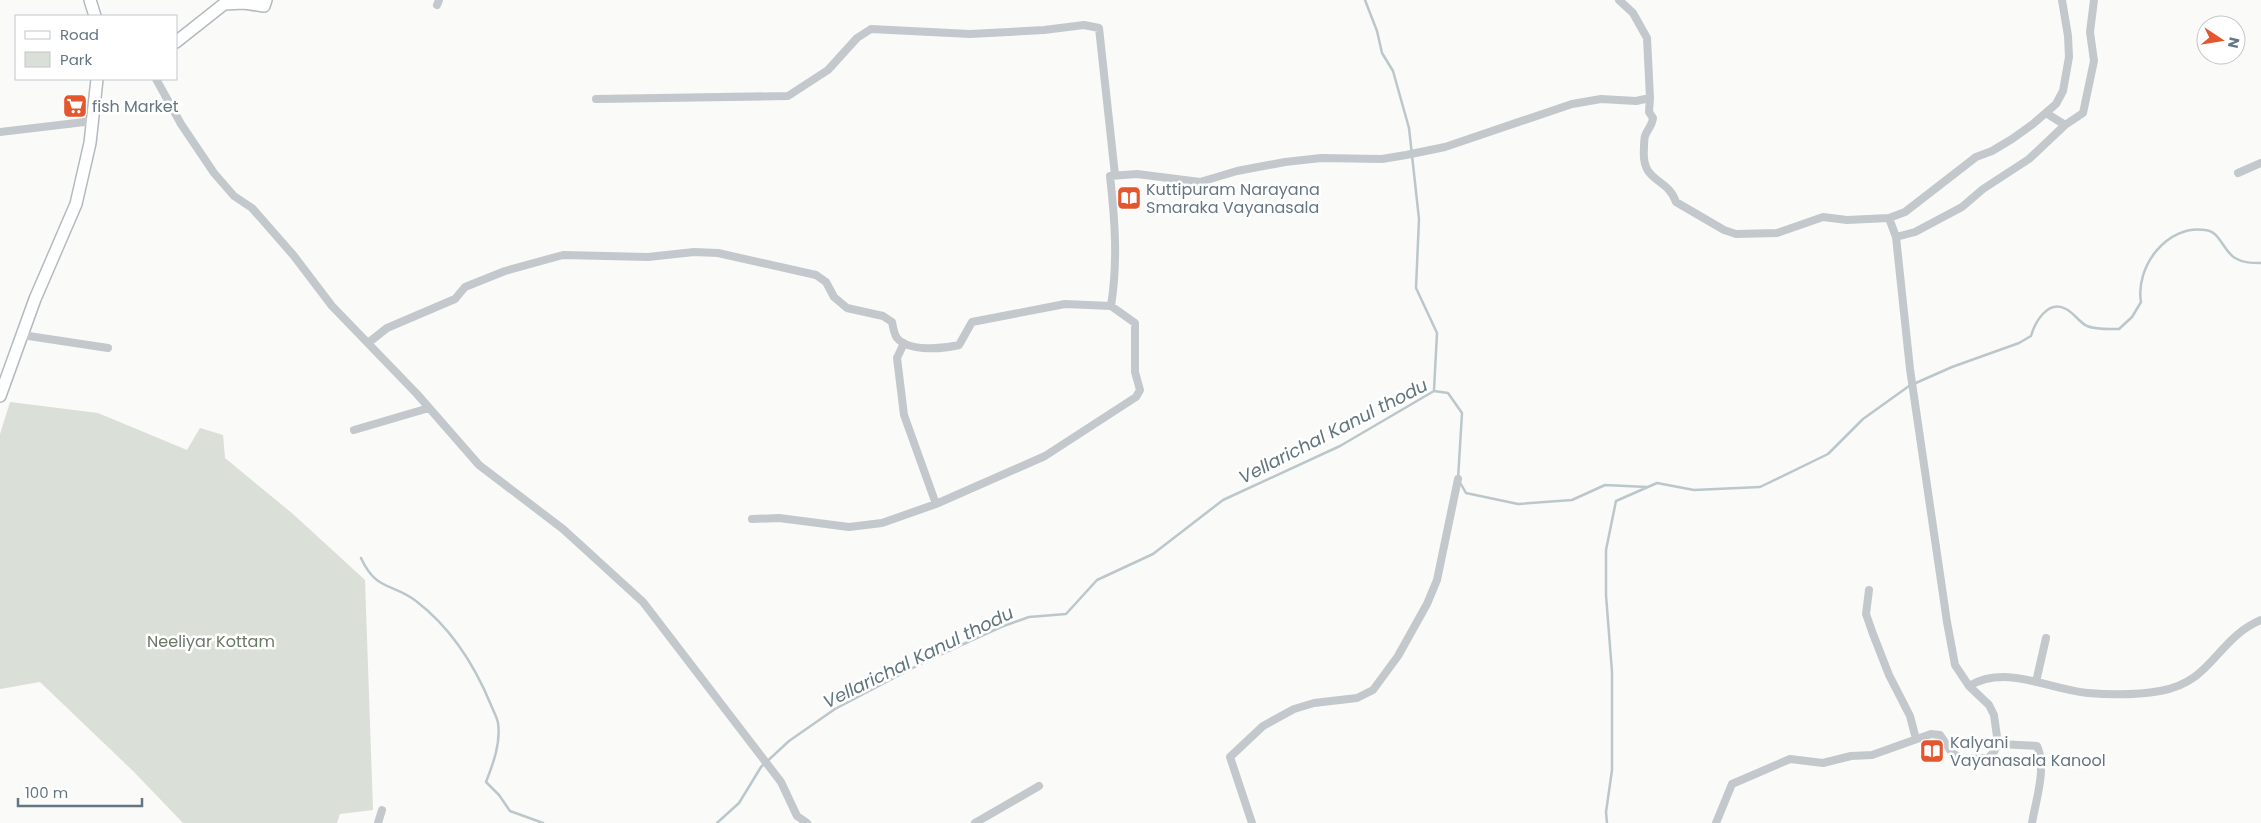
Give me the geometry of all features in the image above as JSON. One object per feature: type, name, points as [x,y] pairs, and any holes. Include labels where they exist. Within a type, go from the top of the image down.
[{"type":"main road","points":[[178,40],[224,4],[244,3],[264,6],[266,0]]},
{"type":"main road","points":[[0,396],[35,299],[76,204],[86,166],[98,80]]},
{"type":"street","points":[[1619,0],[1634,13],[1647,38],[1649,112],[1653,118],[1645,136],[1643,156],[1647,172],[1673,192],[1676,202],[1724,230],[1736,234],[1777,233],[1823,217],[1847,220],[1889,218],[1905,212],[1976,157],[1992,151],[2012,139],[2056,104],[2063,91],[2066,76],[2068,36],[2062,0]]},
{"type":"street","points":[[1896,237],[1915,232],[1962,206],[1983,189],[2029,159],[2065,125],[2083,113],[2094,61],[2090,32],[2094,3]]},
{"type":"street","points":[[596,99],[788,96],[828,70],[857,38],[871,29],[970,34],[1044,30],[1084,25],[1099,28],[1115,175]]},
{"type":"street","points":[[157,80],[181,124],[214,173],[234,196],[252,208],[294,256],[332,306],[429,408],[479,465],[563,529],[643,602],[781,782],[797,816],[807,823]]},
{"type":"street","points":[[1111,306],[1116,257],[1115,220],[1110,176],[1137,174],[1200,182],[1237,171],[1285,162],[1321,158],[1382,159],[1417,153],[1466,140],[1572,104],[1601,99],[1636,101],[1650,98]]},
{"type":"street","points":[[2046,113],[2065,125]]},
{"type":"street","points":[[0,132],[93,121]]},
{"type":"street","points":[[2238,173],[2261,163]]},
{"type":"street","points":[[1716,823],[1732,784],[1790,759],[1823,763],[1850,756],[1872,755],[1931,734],[1940,735],[1957,757],[1971,760],[1988,758],[1998,744],[1994,715],[1989,705],[1969,686],[1955,665],[1911,378],[1896,237],[1889,218]]},
{"type":"street","points":[[366,341],[387,328],[455,299],[465,287],[505,271],[563,255],[648,257],[694,252],[718,253],[816,275],[826,282],[834,297],[847,308],[883,316],[892,322],[896,337],[904,343],[922,348],[944,348],[959,345],[972,322],[1064,304],[1111,306],[1135,323],[1135,372],[1140,390],[1136,397],[1045,456],[936,504],[882,523],[849,527],[778,518],[752,519]]},
{"type":"street","points":[[22,334],[108,348]]},
{"type":"street","points":[[904,343],[898,358],[904,415],[936,504]]},
{"type":"street","points":[[354,430],[429,408]]},
{"type":"street","points":[[1252,823],[1230,757],[1264,726],[1294,709],[1314,703],[1357,698],[1373,690],[1398,656],[1427,604],[1437,580],[1458,479]]},
{"type":"street","points":[[1869,590],[1866,614],[1889,675],[1910,716],[1916,739]]},
{"type":"street","points":[[1969,686],[1980,680],[1996,676],[2088,693],[2161,691],[2183,685],[2195,678],[2233,638],[2261,620]]},
{"type":"street","points":[[2036,682],[2046,638]]},
{"type":"street","points":[[1998,744],[2037,746],[2041,756],[2032,823]]},
{"type":"street","points":[[975,823],[1039,786]]},
{"type":"street","points":[[378,823],[382,810]]},
{"type":"green space","name":"Neeliyar Kottam","points":[[10,402],[98,413],[187,450],[200,428],[223,435],[225,458],[293,514],[365,580],[373,810],[340,814],[337,823],[183,823],[133,771],[40,682],[0,689],[0,434]]},
{"type":"waterway","points":[[1365,0],[1377,31],[1382,53],[1393,71],[1409,128],[1419,219],[1416,288],[1437,333],[1434,390]]},
{"type":"waterway","points":[[1607,823],[1606,812],[1612,770],[1612,672],[1606,595],[1606,550],[1616,501],[1657,483],[1694,490],[1760,487],[1828,454],[1863,419],[1909,386],[1952,367],[2019,343],[2031,336],[2039,319],[2048,309],[2054,307],[2066,309],[2087,326],[2119,329],[2132,317],[2141,302],[2140,289],[2143,275],[2149,262],[2166,241],[2178,234],[2191,230],[2210,231],[2218,237],[2227,251],[2238,260],[2261,263]]},
{"type":"waterway","name":"Vellarichal Kanul thodu","points":[[717,823],[739,803],[761,767],[789,741],[835,709],[926,661],[1001,627],[1029,617],[1066,614],[1097,580],[1153,554],[1223,500],[1340,446],[1434,391],[1448,393],[1462,413],[1458,479],[1466,493],[1518,504],[1572,500],[1605,485],[1647,487]]},
{"type":"waterway","points":[[361,558],[367,569],[379,581],[407,595],[428,611],[460,648],[485,690],[498,723],[499,731],[494,761],[486,782],[499,795],[510,811],[543,823]]},
{"type":"place","name":"fish Market","points":[[75,106]]},
{"type":"place","name":"Kuttipuram Narayana Smaraka Vayanasala","points":[[1129,198]]},
{"type":"place","name":"Kalyani Vayanasala Kanool","points":[[1932,751]]}]
